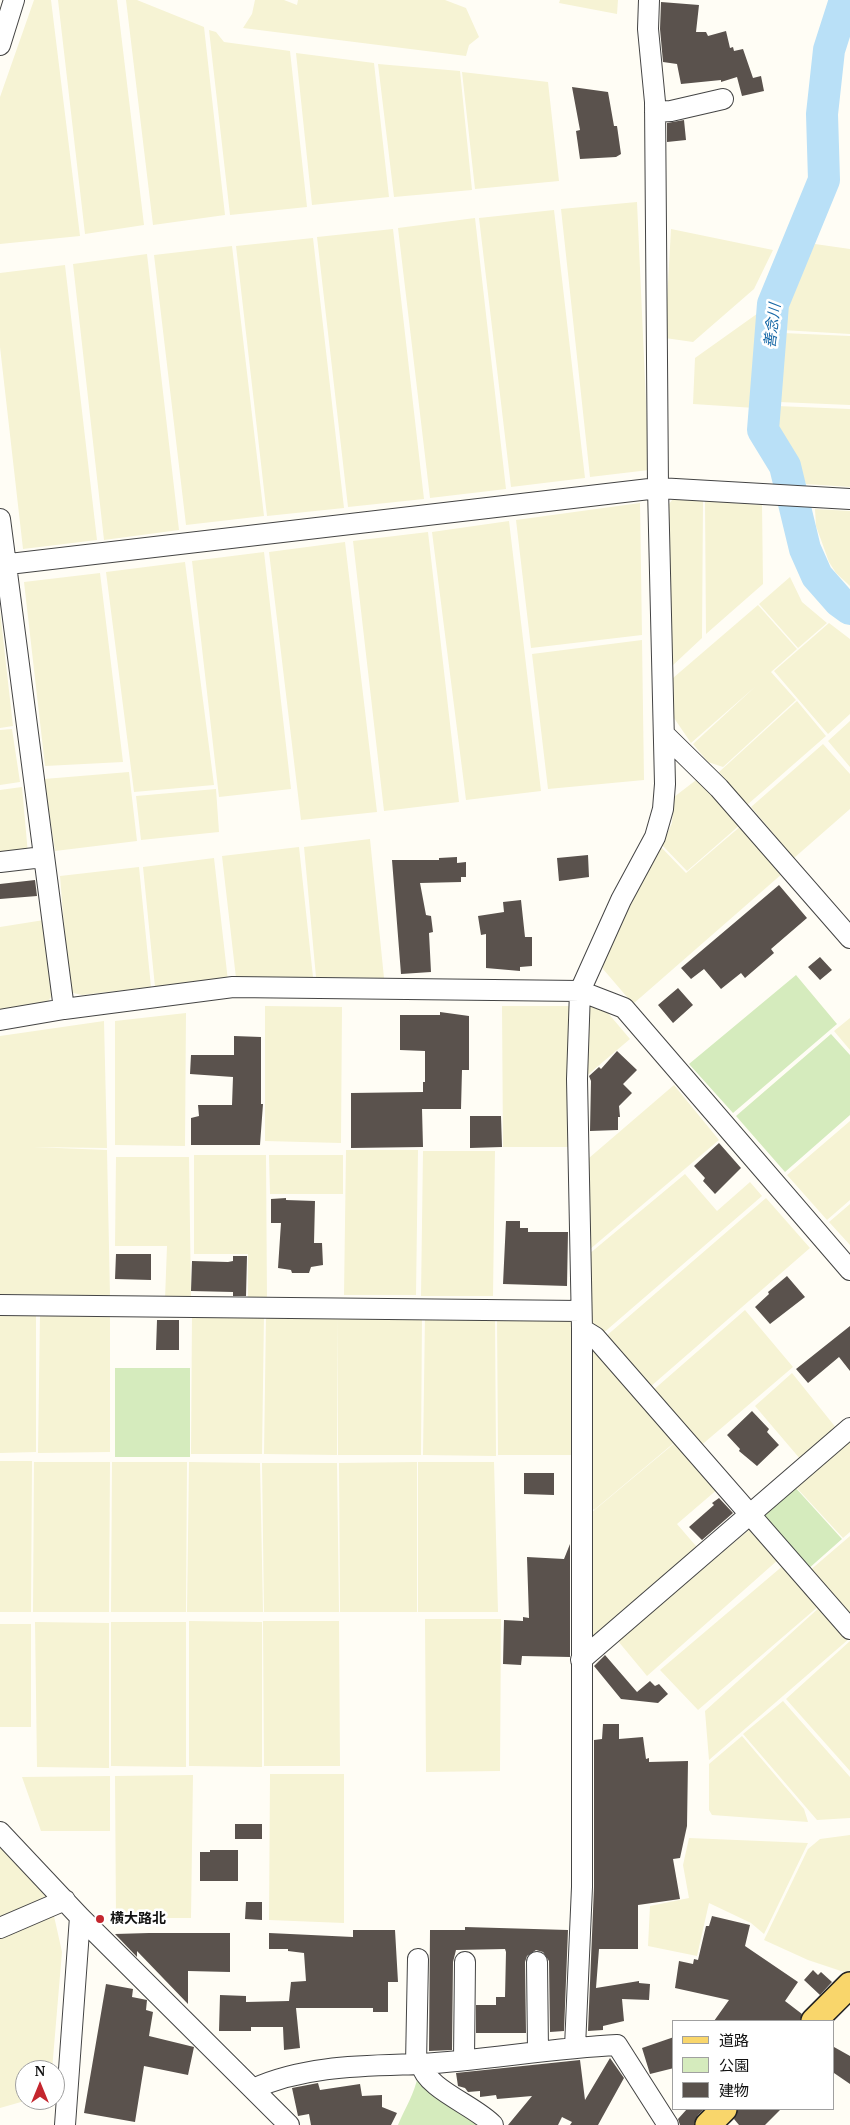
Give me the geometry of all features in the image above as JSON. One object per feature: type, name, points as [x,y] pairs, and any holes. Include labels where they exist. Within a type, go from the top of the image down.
[{"type":"main road","points":[[815,2020],[850,1986]]},
{"type":"main road","points":[[708,2125],[723,2110]]},
{"type":"street","points":[[0,45],[14,0]]},
{"type":"street","points":[[575,2047],[582,1887],[581,1320],[578,1079],[580,991],[621,900],[655,837],[663,809],[665,735],[658,488],[655,112],[648,29],[649,0]]},
{"type":"street","points":[[655,112],[671,111],[723,98]]},
{"type":"street","points":[[2,565],[658,488],[763,495],[850,498]]},
{"type":"street","points":[[0,519],[2,565],[64,1009]]},
{"type":"street","points":[[665,735],[719,788],[850,938]]},
{"type":"street","points":[[0,862],[43,857]]},
{"type":"street","points":[[0,1020],[64,1009],[233,987],[580,991],[624,1008],[850,1270]]},
{"type":"street","points":[[0,1305],[581,1320],[850,1629]]},
{"type":"street","points":[[581,1660],[752,1515],[850,1428]]},
{"type":"street","points":[[0,1832],[80,1917],[289,2125]]},
{"type":"street","points":[[0,1928],[65,1900]]},
{"type":"street","points":[[65,2125],[80,1917]]},
{"type":"street","points":[[418,1959],[419,2064],[426,2075],[437,2085],[493,2125]]},
{"type":"street","points":[[464,2059],[465,1962]]},
{"type":"street","points":[[537,1962],[538,2051]]},
{"type":"street","points":[[253,2089],[270,2082],[331,2069],[374,2064],[419,2064],[575,2047],[617,2045],[668,2125]]},
{"type":"shaded area","points":[[34,0],[51,0],[80,236],[0,244],[0,97]]},
{"type":"shaded area","points":[[58,0],[117,0],[144,225],[85,234]]},
{"type":"shaded area","points":[[126,0],[137,0],[204,27],[225,215],[153,225]]},
{"type":"shaded area","points":[[255,0],[284,0],[297,5],[298,0],[445,0],[466,8],[479,37],[469,45],[466,56],[243,28],[252,14]]},
{"type":"shaded area","points":[[560,0],[618,0],[617,14],[559,3]]},
{"type":"shaded area","points":[[209,30],[216,32],[224,42],[290,51],[307,207],[230,215]]},
{"type":"shaded area","points":[[296,53],[374,63],[389,197],[312,205]]},
{"type":"shaded area","points":[[378,64],[460,71],[472,190],[394,197]]},
{"type":"shaded area","points":[[462,72],[548,82],[559,181],[475,189]]},
{"type":"shaded area","points":[[637,202],[649,470],[590,477],[561,209]]},
{"type":"shaded area","points":[[554,210],[585,478],[511,487],[479,218]]},
{"type":"shaded area","points":[[475,218],[506,489],[430,498],[398,228]]},
{"type":"shaded area","points":[[393,229],[424,499],[348,507],[317,237]]},
{"type":"shaded area","points":[[671,229],[773,250],[754,289],[693,342],[665,338]]},
{"type":"shaded area","points":[[313,238],[344,508],[267,516],[236,246]]},
{"type":"shaded area","points":[[815,244],[850,249],[850,334],[782,330],[787,300]]},
{"type":"shaded area","points":[[232,246],[264,516],[186,525],[154,255]]},
{"type":"shaded area","points":[[147,254],[179,530],[104,540],[73,264]]},
{"type":"shaded area","points":[[65,265],[97,540],[23,549],[0,347],[0,273]]},
{"type":"shaded area","points":[[761,311],[755,408],[693,404],[695,358]]},
{"type":"shaded area","points":[[783,333],[850,336],[850,405],[779,402],[779,367]]},
{"type":"shaded area","points":[[777,406],[850,409],[850,487],[806,484],[777,427]]},
{"type":"shaded area","points":[[673,499],[703,501],[702,638],[671,667],[669,504]]},
{"type":"shaded area","points":[[705,501],[762,505],[763,584],[706,634]]},
{"type":"shaded area","points":[[640,503],[642,635],[531,648],[516,520]]},
{"type":"shaded area","points":[[815,509],[850,511],[850,586],[836,573],[829,562],[816,526]]},
{"type":"shaded area","points":[[509,521],[541,791],[466,800],[432,532]]},
{"type":"shaded area","points":[[428,532],[459,802],[384,811],[353,541]]},
{"type":"shaded area","points":[[345,542],[377,812],[301,820],[269,552]]},
{"type":"shaded area","points":[[264,552],[291,789],[219,797],[192,561]]},
{"type":"shaded area","points":[[185,562],[214,785],[134,792],[106,572]]},
{"type":"shaded area","points":[[100,573],[123,762],[45,766],[24,582]]},
{"type":"shaded area","points":[[790,577],[802,602],[827,623],[798,648],[759,604]]},
{"type":"shaded area","points":[[758,605],[797,649],[771,672],[796,700],[723,767],[708,762],[693,744],[756,686],[691,743],[674,718],[673,678]]},
{"type":"shaded area","points":[[0,611],[13,726],[0,728]]},
{"type":"shaded area","points":[[829,623],[850,639],[850,714],[828,734],[774,671]]},
{"type":"shaded area","points":[[642,640],[644,780],[548,789],[532,654]]},
{"type":"shaded area","points":[[797,701],[826,736],[747,805],[719,772]]},
{"type":"shaded area","points":[[850,721],[850,767],[828,741]]},
{"type":"shaded area","points":[[12,729],[20,782],[0,785],[0,730]]},
{"type":"shaded area","points":[[823,744],[850,774],[850,809],[794,858],[751,807]]},
{"type":"shaded area","points":[[129,772],[137,841],[55,851],[44,779]]},
{"type":"shaded area","points":[[700,777],[741,824],[687,871],[662,845],[672,823],[674,797]]},
{"type":"shaded area","points":[[22,787],[28,854],[0,857],[0,790]]},
{"type":"shaded area","points":[[216,789],[219,832],[141,840],[136,796]]},
{"type":"shaded area","points":[[742,825],[783,873],[633,1004],[603,969],[602,959],[659,845],[686,873]]},
{"type":"shaded area","points":[[370,839],[384,978],[316,977],[304,847]]},
{"type":"shaded area","points":[[299,847],[313,977],[236,978],[222,856]]},
{"type":"shaded area","points":[[214,858],[228,981],[155,987],[143,867]]},
{"type":"shaded area","points":[[139,867],[151,987],[82,995],[69,992],[60,876]]},
{"type":"shaded area","points":[[44,920],[53,994],[47,1003],[0,1010],[0,927]]},
{"type":"shaded area","points":[[589,1002],[602,1006],[630,1039],[584,1078]]},
{"type":"shaded area","points":[[265,1006],[342,1007],[341,1143],[265,1141]]},
{"type":"shaded area","points":[[502,1006],[570,1006],[573,1147],[503,1147]]},
{"type":"shaded area","points":[[186,1013],[185,1146],[115,1145],[115,1021]]},
{"type":"shaded area","points":[[850,1018],[850,1050],[834,1031]]},
{"type":"shaded area","points":[[104,1021],[107,1148],[33,1147],[107,1150],[110,1296],[0,1294],[0,1036]]},
{"type":"shaded area","points":[[674,1085],[719,1140],[589,1250],[589,1158]]},
{"type":"shaded area","points":[[850,1121],[850,1200],[827,1220],[787,1175]]},
{"type":"shaded area","points":[[346,1150],[418,1150],[416,1295],[344,1295]]},
{"type":"shaded area","points":[[423,1151],[495,1151],[493,1296],[421,1296]]},
{"type":"shaded area","points":[[194,1155],[266,1155],[267,1300],[248,1300],[248,1254],[194,1254]]},
{"type":"shaded area","points":[[269,1155],[343,1155],[343,1194],[270,1194]]},
{"type":"shaded area","points":[[116,1157],[189,1157],[191,1297],[165,1299],[167,1246],[115,1246]]},
{"type":"shaded area","points":[[685,1174],[717,1211],[750,1182],[762,1196],[601,1335],[589,1318],[589,1254]]},
{"type":"shaded area","points":[[766,1198],[810,1248],[650,1387],[605,1337]]},
{"type":"shaded area","points":[[850,1204],[850,1245],[829,1222]]},
{"type":"shaded area","points":[[745,1310],[793,1367],[698,1448],[651,1392]]},
{"type":"shaded area","points":[[0,1313],[36,1313],[36,1452],[0,1453]]},
{"type":"shaded area","points":[[40,1313],[110,1313],[110,1452],[38,1453]]},
{"type":"shaded area","points":[[192,1314],[264,1314],[262,1454],[191,1454]]},
{"type":"shaded area","points":[[266,1315],[338,1315],[337,1455],[264,1454]]},
{"type":"shaded area","points":[[338,1315],[422,1315],[421,1455],[338,1455]]},
{"type":"shaded area","points":[[425,1315],[495,1315],[496,1456],[423,1455]]},
{"type":"shaded area","points":[[497,1315],[568,1316],[573,1321],[571,1455],[498,1455]]},
{"type":"shaded area","points":[[588,1349],[595,1349],[675,1442],[594,1510],[588,1503]]},
{"type":"shaded area","points":[[792,1373],[837,1429],[801,1460],[755,1406]]},
{"type":"shaded area","points":[[850,1436],[850,1532],[843,1538],[794,1485]]},
{"type":"shaded area","points":[[676,1442],[719,1488],[677,1524],[702,1553],[592,1647],[591,1513]]},
{"type":"shaded area","points":[[0,1461],[32,1461],[31,1612],[0,1612]]},
{"type":"shaded area","points":[[34,1462],[110,1462],[109,1612],[33,1612]]},
{"type":"shaded area","points":[[112,1462],[187,1462],[186,1612],[111,1612]]},
{"type":"shaded area","points":[[189,1462],[260,1463],[263,1612],[187,1612]]},
{"type":"shaded area","points":[[417,1462],[417,1612],[340,1612],[339,1463]]},
{"type":"shaded area","points":[[418,1462],[494,1462],[498,1612],[418,1612]]},
{"type":"shaded area","points":[[262,1463],[337,1463],[339,1612],[264,1612]]},
{"type":"shaded area","points":[[751,1528],[779,1559],[647,1676],[618,1641]]},
{"type":"shaded area","points":[[850,1536],[850,1620],[808,1572]]},
{"type":"shaded area","points":[[785,1564],[820,1605],[698,1710],[660,1670]]},
{"type":"shaded area","points":[[821,1606],[850,1638],[709,1760],[705,1711]]},
{"type":"shaded area","points":[[425,1619],[501,1619],[500,1771],[426,1772]]},
{"type":"shaded area","points":[[189,1621],[262,1622],[262,1767],[189,1766]]},
{"type":"shaded area","points":[[263,1621],[339,1621],[340,1766],[264,1766]]},
{"type":"shaded area","points":[[35,1622],[109,1623],[109,1768],[37,1767]]},
{"type":"shaded area","points":[[111,1622],[186,1622],[186,1767],[111,1766]]},
{"type":"shaded area","points":[[0,1624],[31,1624],[31,1727],[0,1727]]},
{"type":"shaded area","points":[[850,1641],[850,1771],[786,1699]]},
{"type":"shaded area","points":[[783,1701],[850,1777],[850,1818],[817,1820],[743,1734]]},
{"type":"shaded area","points":[[742,1736],[804,1809],[808,1822],[712,1815],[709,1810],[709,1764]]},
{"type":"shaded area","points":[[270,1774],[344,1774],[344,1923],[269,1920]]},
{"type":"shaded area","points":[[193,1775],[191,1918],[116,1918],[115,1776]]},
{"type":"shaded area","points":[[110,1776],[110,1831],[41,1831],[22,1777]]},
{"type":"shaded area","points":[[850,1835],[850,1974],[808,1960],[764,1940],[808,1849],[820,1839]]},
{"type":"shaded area","points":[[689,1838],[808,1843],[764,1934],[751,1923],[709,1903],[697,1956],[648,1946],[650,1906],[689,1898],[683,1865]]},
{"type":"shaded area","points":[[0,1846],[49,1898],[0,1917]]},
{"type":"shaded area","points":[[54,1916],[62,1952],[53,2060],[15,2060],[15,2104],[0,2108],[0,1937]]},
{"type":"green space","points":[[796,975],[837,1024],[733,1113],[689,1064]]},
{"type":"green space","points":[[831,1034],[850,1055],[850,1115],[785,1172],[736,1116]]},
{"type":"green space","points":[[115,1368],[190,1368],[190,1457],[115,1457]]},
{"type":"green space","points":[[793,1485],[842,1539],[807,1570],[761,1519],[762,1510]]},
{"type":"green space","points":[[418,2075],[488,2125],[398,2125],[417,2082]]},
{"type":"building","points":[[661,2],[699,5],[696,32],[706,32],[708,36],[726,31],[730,48],[733,47],[734,51],[743,49],[753,78],[761,76],[764,91],[742,96],[737,77],[721,82],[721,80],[681,84],[677,64],[663,62],[660,29]]},
{"type":"building","points":[[572,87],[608,92],[614,126],[617,126],[621,154],[616,157],[580,159],[576,131],[580,130]]},
{"type":"building","points":[[684,120],[686,140],[667,142],[667,123]]},
{"type":"building","points":[[588,855],[589,877],[559,881],[557,858]]},
{"type":"building","points":[[457,857],[457,863],[466,862],[466,877],[461,877],[461,882],[420,883],[426,915],[431,916],[433,932],[429,933],[431,972],[401,974],[392,860],[439,860],[439,858]]},
{"type":"building","points":[[35,880],[37,896],[0,899],[0,884]]},
{"type":"building","points":[[779,885],[807,918],[771,949],[774,953],[745,978],[741,973],[721,989],[704,969],[691,979],[681,968]]},
{"type":"building","points":[[521,900],[525,937],[532,937],[532,966],[520,967],[520,971],[486,968],[486,934],[481,935],[478,916],[504,912],[503,902]]},
{"type":"building","points":[[820,957],[832,970],[820,980],[808,967]]},
{"type":"building","points":[[678,988],[693,1005],[673,1023],[658,1005]]},
{"type":"building","points":[[440,1012],[469,1016],[469,1070],[462,1070],[461,1109],[422,1109],[423,1147],[351,1148],[351,1093],[423,1092],[423,1082],[425,1082],[425,1051],[400,1050],[400,1015],[440,1015]]},
{"type":"building","points":[[234,1036],[261,1037],[261,1104],[263,1104],[260,1145],[191,1145],[191,1118],[199,1116],[198,1105],[232,1105],[233,1077],[190,1074],[191,1055],[234,1055]]},
{"type":"building","points":[[617,1051],[637,1070],[623,1084],[632,1093],[619,1106],[618,1130],[590,1131],[591,1081],[589,1076],[599,1067],[601,1069]]},
{"type":"building","points":[[470,1116],[501,1116],[502,1147],[470,1148]]},
{"type":"building","points":[[719,1143],[741,1168],[715,1194],[703,1181],[705,1178],[694,1166]]},
{"type":"building","points":[[286,1198],[286,1200],[315,1201],[314,1243],[322,1243],[323,1265],[311,1267],[309,1273],[292,1273],[291,1270],[278,1268],[281,1223],[271,1223],[271,1199]]},
{"type":"building","points":[[506,1221],[520,1221],[520,1228],[528,1228],[528,1232],[568,1232],[567,1286],[503,1284]]},
{"type":"building","points":[[116,1254],[151,1254],[151,1280],[115,1279]]},
{"type":"building","points":[[233,1256],[247,1256],[246,1296],[233,1296],[233,1292],[191,1291],[192,1261],[228,1262],[233,1261]]},
{"type":"building","points":[[787,1276],[805,1297],[770,1324],[755,1307],[769,1294],[768,1292]]},
{"type":"building","points":[[157,1320],[179,1320],[179,1350],[156,1350]]},
{"type":"building","points":[[850,1326],[850,1371],[839,1357],[808,1383],[796,1369]]},
{"type":"building","points":[[752,1411],[769,1429],[767,1432],[779,1445],[757,1466],[739,1451],[740,1449],[727,1435]]},
{"type":"building","points":[[524,1473],[554,1473],[554,1495],[524,1494]]},
{"type":"building","points":[[719,1498],[733,1513],[702,1540],[689,1527],[714,1505],[712,1503]]},
{"type":"building","points":[[570,1544],[570,1657],[522,1656],[521,1665],[503,1664],[504,1620],[523,1621],[523,1617],[529,1618],[527,1557],[564,1559]]},
{"type":"building","points":[[605,1655],[637,1692],[650,1681],[655,1686],[659,1684],[668,1694],[658,1703],[621,1699],[594,1666]]},
{"type":"building","points":[[603,1724],[619,1724],[619,1739],[643,1737],[646,1759],[649,1758],[649,1762],[688,1761],[687,1826],[680,1858],[673,1859],[680,1899],[638,1905],[638,1949],[599,1949],[596,1988],[639,1981],[639,1983],[650,1984],[649,2000],[622,1999],[624,2021],[603,2026],[603,2030],[588,2031],[594,1887],[594,1740],[602,1739]]},
{"type":"building","points":[[235,1824],[262,1824],[262,1839],[235,1839]]},
{"type":"building","points":[[210,1850],[238,1850],[238,1881],[200,1881],[200,1852],[210,1852]]},
{"type":"building","points":[[246,1902],[262,1902],[262,1920],[245,1919]]},
{"type":"building","points":[[712,1916],[750,1925],[745,1946],[798,1982],[785,2001],[802,2014],[800,2020],[715,2020],[729,2000],[675,1988],[679,1961],[693,1964],[694,1959],[698,1960],[706,1926],[709,1926]]},
{"type":"building","points":[[465,1927],[568,1930],[564,2031],[550,2032],[549,1961],[543,1952],[536,1950],[527,1956],[525,1962],[526,2033],[476,2033],[476,2005],[496,2005],[496,1997],[505,1997],[506,1952],[505,1949],[456,1950],[453,1962],[452,2050],[429,2051],[430,1930],[465,1930]]},
{"type":"building","points":[[353,1930],[395,1930],[398,1982],[388,1982],[388,2012],[373,2012],[373,2008],[296,2008],[300,2048],[284,2050],[283,2027],[251,2027],[251,2031],[219,2031],[220,1995],[246,1996],[246,2002],[289,2001],[291,1982],[306,1981],[304,1953],[288,1951],[288,1949],[269,1949],[269,1933],[353,1937]]},
{"type":"building","points":[[230,1933],[230,1972],[188,1971],[188,2004],[137,1951],[137,1957],[115,1934]]},
{"type":"building","points":[[813,1970],[818,1975],[821,1972],[832,1982],[820,1995],[804,1980]]},
{"type":"building","points":[[106,1984],[133,1989],[132,1997],[147,2000],[146,2010],[153,2012],[149,2036],[194,2047],[188,2075],[144,2066],[135,2122],[84,2113]]},
{"type":"building","points":[[672,2038],[672,2068],[650,2074],[642,2048]]},
{"type":"building","points":[[835,2048],[850,2056],[850,2084],[835,2074]]},
{"type":"building","points":[[610,2058],[624,2078],[598,2125],[570,2125],[572,2122],[562,2117],[558,2125],[508,2125],[532,2096],[497,2099],[496,2095],[480,2097],[480,2091],[468,2092],[465,2088],[458,2086],[456,2073],[580,2060],[585,2100]]},
{"type":"building","points":[[318,2083],[320,2090],[360,2084],[362,2096],[382,2095],[382,2107],[397,2113],[391,2125],[311,2125],[309,2114],[298,2116],[292,2088]]},
{"type":"building","points":[[686,2110],[703,2110],[698,2115],[694,2125],[680,2125],[678,2119]]},
{"type":"building","points":[[738,2110],[780,2110],[765,2125],[739,2125],[734,2119]]},
{"type":"waterway","name":"善念川","points":[[845,0],[829,50],[822,114],[824,180],[773,304],[763,430],[785,466],[805,549],[817,576],[839,601],[850,609]]},
{"type":"place","name":"横大路北","points":[[100,1919]]}]
